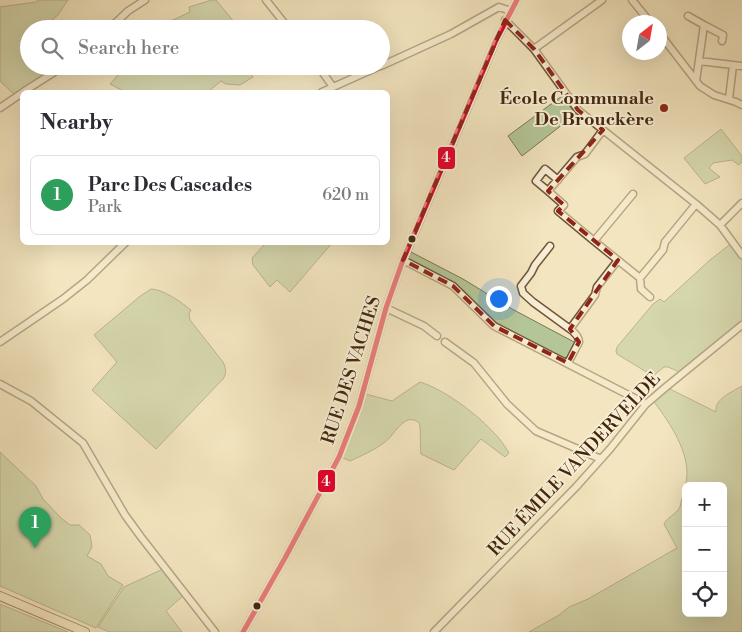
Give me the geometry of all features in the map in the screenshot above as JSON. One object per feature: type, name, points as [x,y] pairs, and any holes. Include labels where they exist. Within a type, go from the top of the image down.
[{"type":"main road","points":[[0,596],[85,632]]},
{"type":"street","points":[[118,20],[145,0]]},
{"type":"street","points":[[266,0],[282,20]]},
{"type":"street","name":"RUE DES VACHES","points":[[244,632],[338,459],[359,406],[386,308],[403,260],[496,40],[517,0]]},
{"type":"street","points":[[534,49],[602,0]]},
{"type":"street","points":[[632,0],[644,15]]},
{"type":"street","points":[[390,62],[451,34],[500,7],[511,10]]},
{"type":"street","points":[[688,16],[723,35],[722,41]]},
{"type":"street","points":[[505,20],[534,49],[578,110],[720,225],[742,255]]},
{"type":"street","points":[[696,80],[704,25]]},
{"type":"street","points":[[667,43],[706,91],[742,105]]},
{"type":"street","points":[[699,61],[742,66]]},
{"type":"street","points":[[729,99],[733,64]]},
{"type":"street","points":[[28,90],[50,75]]},
{"type":"street","points":[[324,75],[333,87]]},
{"type":"street","points":[[326,90],[360,75]]},
{"type":"street","points":[[0,108],[20,95]]},
{"type":"street","points":[[548,191],[577,157],[585,154],[603,130]]},
{"type":"street","points":[[558,180],[546,169],[536,181],[564,205],[558,211],[640,278]]},
{"type":"street","points":[[594,241],[633,194]]},
{"type":"street","points":[[720,225],[742,203]]},
{"type":"street","points":[[650,297],[641,289],[640,278],[663,250],[665,242],[696,204]]},
{"type":"street","points":[[0,342],[83,284],[123,245]]},
{"type":"street","points":[[550,246],[521,286],[523,293],[533,302],[576,334],[579,342],[568,363]]},
{"type":"street","points":[[403,260],[453,286],[494,326],[646,404]]},
{"type":"street","points":[[570,328],[595,295],[597,287],[618,260]]},
{"type":"street","points":[[386,308],[424,326],[437,336]]},
{"type":"street","name":"RUE ÉMILE VANDERVELDE","points":[[434,632],[553,512],[601,459],[646,404],[742,325]]},
{"type":"street","points":[[445,342],[474,363],[507,404],[536,431],[601,459]]},
{"type":"street","points":[[0,384],[30,401],[83,443],[125,515],[215,632]]},
{"type":"highlighted area","points":[[505,20],[534,49],[578,110],[603,130],[548,191],[564,205],[558,211],[618,260],[570,329],[579,342],[568,363],[494,326],[453,286],[403,260]]},
{"type":"green space","points":[[38,0],[68,0],[58,15],[52,20],[20,20],[20,75],[56,75],[32,90],[20,90],[19,99],[0,81],[0,7],[36,2]]},
{"type":"green space","points":[[216,0],[233,20],[172,20],[190,12],[189,7]]},
{"type":"green space","points":[[118,75],[252,75],[253,77],[240,85],[226,84],[221,81],[210,90],[121,90],[110,84]]},
{"type":"green space","points":[[562,96],[576,114],[522,156],[508,136]]},
{"type":"green space","points":[[721,129],[742,156],[742,162],[739,165],[732,160],[713,163],[709,168],[720,177],[705,184],[684,158]]},
{"type":"green space","points":[[733,242],[742,255],[742,325],[682,373],[664,367],[653,376],[617,354],[617,347],[653,304],[660,299],[664,302],[710,260]]},
{"type":"green space","points":[[264,245],[330,245],[290,292],[277,280],[270,287],[253,265],[252,258]]},
{"type":"green space","points":[[411,252],[576,343],[569,357],[562,358],[492,321],[464,291],[407,260]]},
{"type":"green space","points":[[151,289],[166,294],[191,310],[189,314],[190,320],[223,362],[226,370],[223,379],[156,449],[92,390],[117,362],[94,335]]},
{"type":"green space","points":[[420,382],[439,390],[468,409],[497,436],[509,453],[505,457],[481,439],[454,470],[421,454],[420,425],[417,421],[408,420],[401,424],[381,445],[350,461],[343,458],[343,449],[362,393],[392,401]]},
{"type":"green space","points":[[742,386],[742,632],[529,632],[569,607],[588,599],[677,548],[664,524],[680,507],[682,499],[682,617],[727,617],[727,482],[686,482],[686,463],[680,443],[664,415],[652,399],[666,387],[716,412],[718,403],[729,393]]},
{"type":"green space","points":[[0,452],[36,486],[43,499],[61,518],[70,525],[79,525],[90,535],[92,547],[87,556],[101,564],[108,576],[123,585],[96,628],[0,586]]},
{"type":"green space","points":[[163,569],[183,596],[166,611],[182,632],[109,632],[98,627],[124,587]]},
{"type":"green space","points":[[0,604],[68,632],[0,632]]},
{"type":"transit line","name":"4","points":[[243,632],[339,457],[359,406],[386,308],[403,260],[496,40],[517,0]]},
{"type":"place","name":"École Communale De Brouckère","points":[[664,108]]},
{"type":"place","name":"Parc Des Cascades","points":[[35,548]]}]
